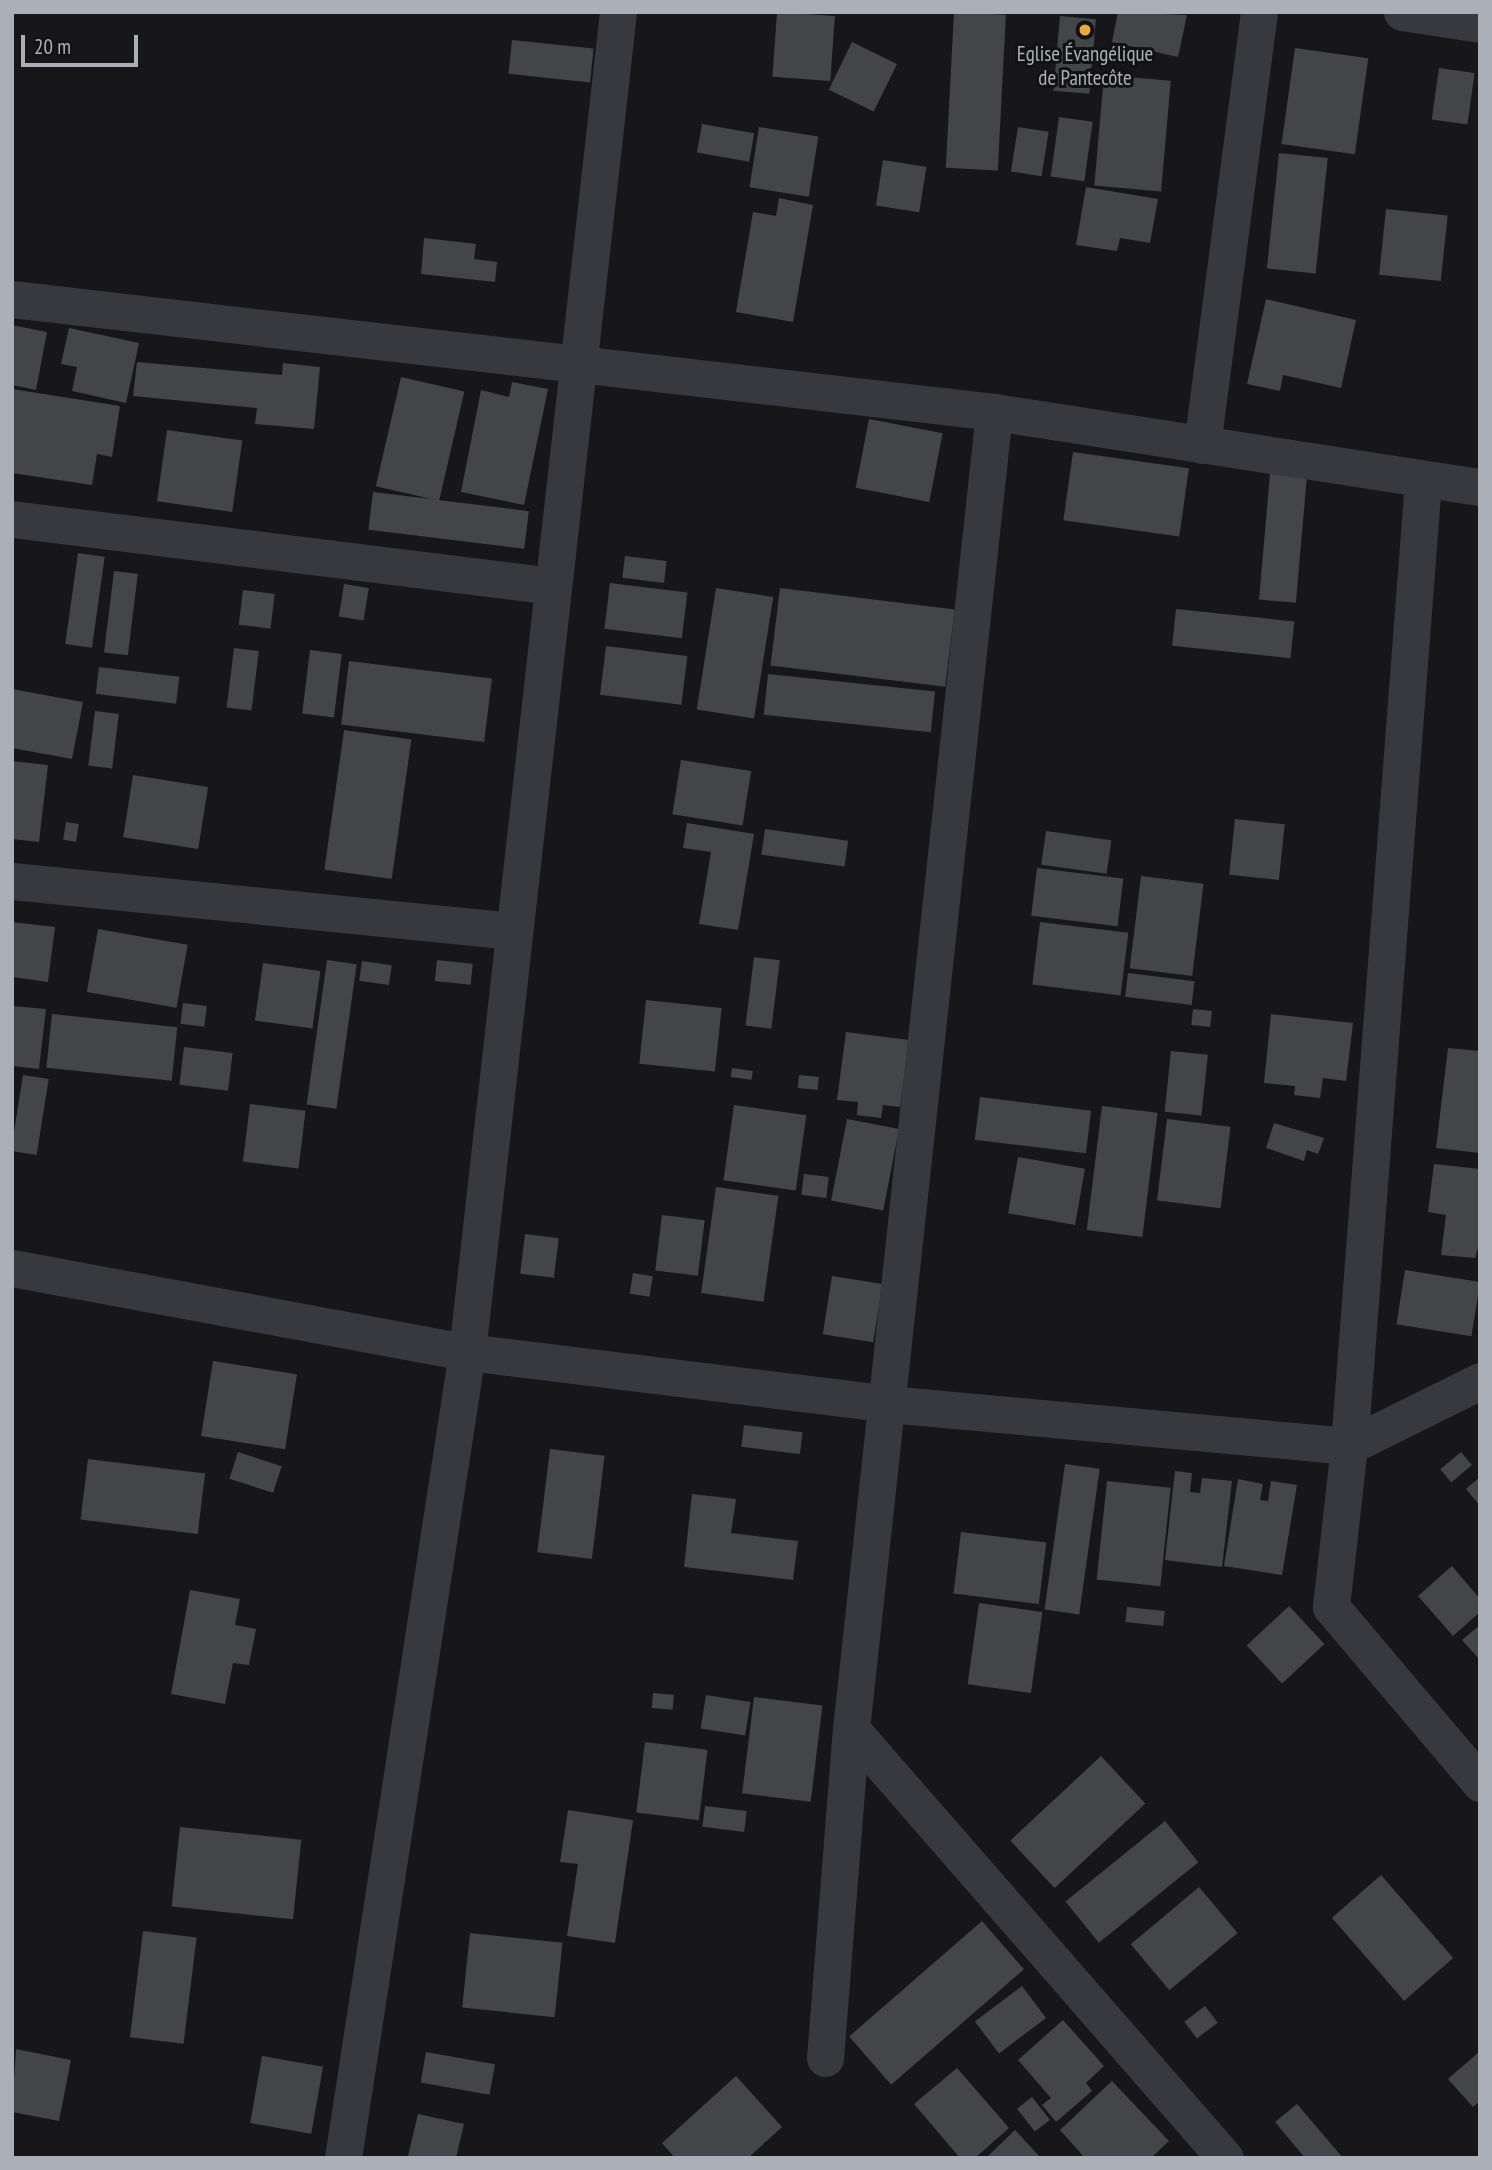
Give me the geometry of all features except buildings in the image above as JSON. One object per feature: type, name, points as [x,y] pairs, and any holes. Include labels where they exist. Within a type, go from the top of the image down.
[{"type":"street","points":[[343,2158],[467,1352],[618,12]]},
{"type":"street","points":[[1202,445],[1259,12]]},
{"type":"street","points":[[1402,12],[1480,24]]},
{"type":"street","points":[[12,299],[995,412],[1423,481],[1480,487]]},
{"type":"street","points":[[825,2058],[851,1729],[995,412]]},
{"type":"street","points":[[1423,481],[1349,1446],[1331,1607],[1480,1783]]},
{"type":"street","points":[[12,519],[552,586]]},
{"type":"street","points":[[12,881],[514,931]]},
{"type":"street","points":[[12,1268],[467,1352],[888,1404],[1349,1446],[1480,1381]]},
{"type":"street","points":[[851,1729],[1225,2158]]},
{"type":"place","name":"Eglise Évangélique de Pantecôte","points":[[1085,30]]}]
